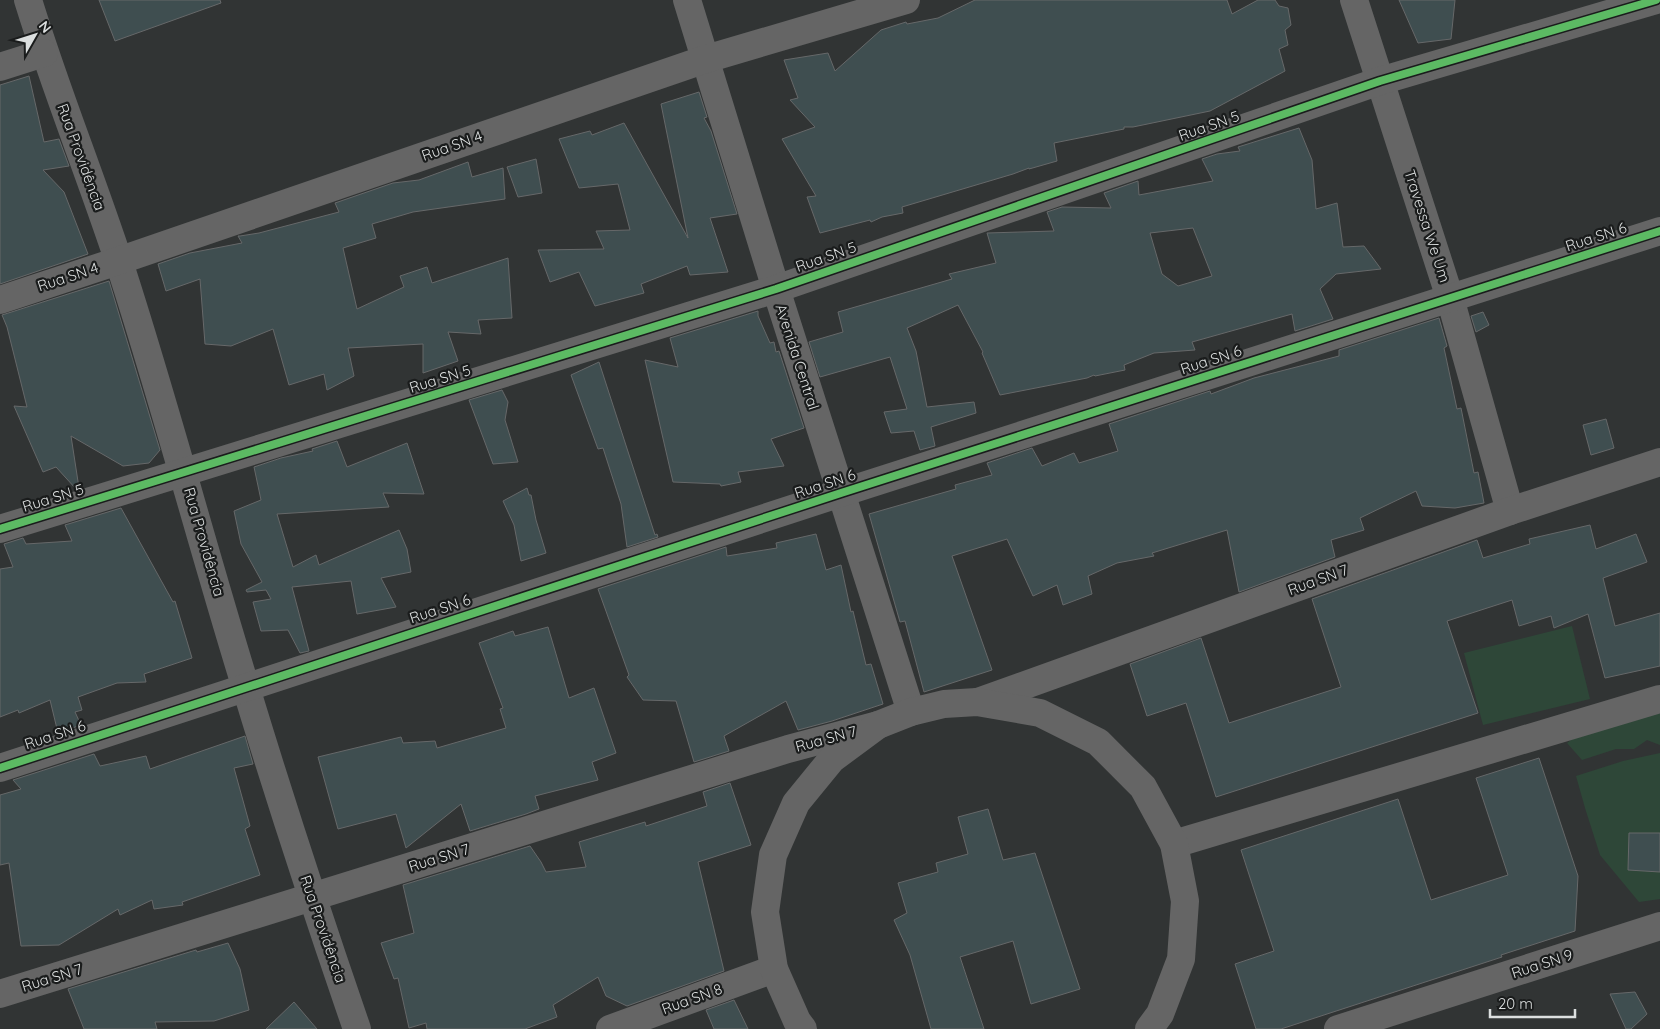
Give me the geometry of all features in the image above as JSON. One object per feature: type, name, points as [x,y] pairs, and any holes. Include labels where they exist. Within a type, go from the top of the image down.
[{"type":"street","name":"Rua Providência","points":[[28,0],[44,53],[118,261],[184,473],[245,687],[312,898],[357,1029]]},
{"type":"street","name":"Avenida Central","points":[[687,0],[840,493],[911,712]]},
{"type":"street","name":"Rua SN 4","points":[[0,300],[706,58],[906,0]]},
{"type":"street","name":"Travessa We Um","points":[[1354,0],[1450,298],[1510,511]]},
{"type":"street","name":"Rua SN 5","points":[[0,529],[776,289],[1380,81],[1656,0]]},
{"type":"street","points":[[0,67],[44,53]]},
{"type":"street","name":"Rua SN 6","points":[[0,768],[840,493],[1660,231]]},
{"type":"street","name":"Rua SN 7","points":[[977,702],[1510,511],[1660,462]]},
{"type":"street","points":[[1174,844],[1660,699]]},
{"type":"street","points":[[803,1029],[797,1021],[774,969],[765,912],[773,855],[796,803],[832,759],[878,725],[911,712],[944,704],[977,702],[1040,713],[1098,742],[1144,787],[1174,844],[1185,901],[1180,959],[1160,1014],[1149,1029]]},
{"type":"street","name":"Rua SN 7","points":[[0,994],[788,749],[878,725]]},
{"type":"street","name":"Rua SN 9","points":[[1338,1029],[1660,926]]},
{"type":"street","name":"Rua SN 8","points":[[610,1029],[774,969]]},
{"type":"green space","points":[[1572,626],[1590,699],[1483,725],[1464,653]]},
{"type":"green space","points":[[1660,713],[1660,745],[1647,740],[1634,749],[1616,749],[1582,760],[1567,743],[1576,736]]},
{"type":"green space","points":[[1660,753],[1660,899],[1639,902],[1600,855],[1576,776],[1623,761]]},
{"type":"building","points":[[99,0],[220,0],[221,3],[115,41]]},
{"type":"building","points":[[975,0],[1227,0],[1232,14],[1258,0],[1275,0],[1279,6],[1288,8],[1291,25],[1285,30],[1288,45],[1279,49],[1285,71],[1210,111],[1133,127],[1124,127],[1124,129],[1054,143],[1057,161],[902,207],[903,213],[820,233],[807,197],[816,196],[782,139],[815,127],[790,100],[798,98],[784,60],[828,53],[835,71],[881,30],[906,22],[907,24],[938,18]]},
{"type":"building","points":[[1399,0],[1455,0],[1451,39],[1418,43]]},
{"type":"building","points":[[29,76],[44,142],[59,139],[69,166],[43,170],[64,192],[88,254],[0,284],[0,85]]},
{"type":"building","points":[[699,92],[707,117],[704,118],[711,131],[737,214],[710,218],[728,272],[690,275],[687,266],[641,284],[644,293],[595,306],[579,272],[550,282],[538,250],[604,249],[596,231],[630,230],[618,184],[579,188],[559,139],[590,131],[592,135],[624,123],[688,238],[661,104]]},
{"type":"building","points":[[1299,128],[1312,160],[1316,209],[1337,203],[1343,247],[1364,246],[1381,269],[1336,274],[1320,289],[1333,319],[1295,331],[1292,314],[1192,342],[1195,350],[1154,353],[1124,365],[1125,370],[1000,395],[983,352],[958,305],[907,328],[916,351],[927,407],[974,402],[976,413],[931,427],[935,446],[920,450],[914,431],[891,433],[884,412],[907,409],[890,357],[820,377],[809,342],[843,332],[838,312],[952,279],[949,274],[996,263],[987,233],[1054,231],[1047,212],[1062,207],[1111,208],[1104,193],[1138,181],[1139,195],[1213,181],[1202,159],[1217,154],[1240,151],[1238,147]],"holes":[[[1193,228],[1212,276],[1178,286],[1162,274],[1150,233]]]},
{"type":"building","points":[[536,159],[542,193],[518,197],[507,167]]},
{"type":"building","points":[[468,162],[472,177],[503,168],[505,199],[413,212],[372,224],[376,238],[343,248],[357,309],[404,287],[400,276],[427,267],[432,283],[508,258],[512,318],[478,320],[481,334],[448,332],[458,361],[423,373],[423,344],[348,348],[354,376],[327,390],[324,374],[289,385],[273,329],[231,346],[205,344],[200,279],[166,291],[158,264],[190,253],[242,243],[238,236],[259,233],[339,212],[335,203],[393,183],[419,180]]},
{"type":"building","points":[[109,281],[160,450],[149,463],[123,466],[71,436],[79,488],[76,489],[56,467],[43,472],[14,406],[27,407],[7,327],[2,315]]},
{"type":"building","points":[[758,311],[758,316],[770,343],[774,342],[776,352],[779,351],[804,428],[771,439],[784,466],[738,472],[741,482],[721,486],[720,484],[673,482],[645,360],[678,367],[670,338]]},
{"type":"building","points":[[1483,312],[1489,325],[1476,332],[1471,316]]},
{"type":"building","points":[[1439,318],[1447,346],[1444,348],[1457,409],[1461,408],[1474,473],[1478,472],[1484,503],[1455,508],[1422,506],[1416,491],[1360,518],[1364,530],[1331,540],[1335,557],[1239,592],[1227,530],[1152,553],[1154,556],[1117,563],[1088,576],[1092,594],[1063,605],[1057,585],[1033,596],[1007,539],[952,556],[992,670],[924,692],[905,621],[900,622],[869,514],[956,489],[955,485],[992,475],[987,463],[1032,448],[1042,466],[1074,453],[1079,463],[1118,451],[1109,424],[1210,391],[1211,394],[1254,378],[1339,356],[1339,350]]},
{"type":"building","points":[[599,362],[655,535],[657,534],[658,537],[627,547],[621,504],[603,448],[598,449],[571,375]]},
{"type":"building","points":[[502,390],[508,402],[505,420],[518,462],[493,464],[469,400]]},
{"type":"building","points":[[1606,419],[1614,448],[1591,455],[1583,425]]},
{"type":"building","points":[[337,441],[347,467],[407,443],[424,494],[383,493],[389,507],[277,514],[293,567],[316,555],[319,565],[399,530],[407,549],[411,572],[381,578],[396,607],[357,614],[351,581],[292,587],[309,651],[300,653],[288,630],[261,631],[253,602],[271,599],[266,590],[247,592],[246,590],[262,582],[241,544],[234,511],[261,500],[254,467],[281,458],[313,451],[312,449]]},
{"type":"building","points":[[527,488],[529,495],[531,495],[546,553],[521,561],[514,525],[503,501]]},
{"type":"building","points":[[121,508],[173,602],[175,601],[192,658],[144,674],[146,682],[117,683],[78,697],[82,710],[75,712],[81,725],[58,733],[50,700],[19,713],[18,710],[0,717],[0,569],[13,567],[4,544],[23,538],[26,544],[72,541],[65,525]]},
{"type":"building","points":[[1590,525],[1596,549],[1636,534],[1647,562],[1603,578],[1615,626],[1660,613],[1660,666],[1605,678],[1588,614],[1554,628],[1551,616],[1519,626],[1512,600],[1447,621],[1478,713],[1216,797],[1186,703],[1147,716],[1130,664],[1201,638],[1229,723],[1341,687],[1312,599],[1477,540],[1483,558],[1530,544],[1529,539]]},
{"type":"building","points":[[816,534],[826,570],[841,565],[851,612],[853,611],[866,665],[871,664],[883,704],[798,730],[786,701],[724,736],[729,751],[694,762],[676,701],[643,700],[627,677],[629,675],[598,589],[726,547],[727,556],[777,548],[776,543]]},
{"type":"building","points":[[548,627],[569,698],[594,688],[616,753],[592,762],[598,780],[535,796],[539,809],[470,831],[461,804],[406,848],[396,814],[338,829],[318,757],[401,737],[403,743],[435,741],[437,748],[506,728],[500,709],[503,708],[479,643],[513,631],[515,636]]},
{"type":"building","points":[[245,736],[253,764],[234,768],[250,826],[245,829],[260,875],[182,902],[183,905],[154,909],[152,900],[120,915],[118,909],[59,945],[21,946],[9,863],[0,865],[0,795],[21,789],[13,780],[94,754],[100,766],[146,756],[150,769]]},
{"type":"building","points":[[1539,758],[1578,876],[1575,931],[1501,955],[1502,957],[1281,1029],[1256,1029],[1235,964],[1274,951],[1241,850],[1398,799],[1431,900],[1508,875],[1476,778]]},
{"type":"building","points":[[730,783],[751,845],[698,862],[724,971],[627,1006],[606,996],[598,977],[553,1005],[557,1017],[525,1029],[427,1029],[426,1023],[409,1028],[398,978],[394,979],[381,943],[414,933],[403,885],[530,846],[546,872],[586,867],[579,842],[645,822],[646,826],[707,806],[703,792]]},
{"type":"building","points":[[988,809],[1003,860],[1035,853],[1080,989],[1031,1004],[1013,941],[960,957],[984,1029],[931,1029],[910,955],[894,920],[907,913],[898,883],[938,872],[936,863],[968,854],[958,817]]},
{"type":"building","points":[[1629,833],[1660,833],[1660,872],[1628,870]]},
{"type":"building","points":[[228,943],[240,969],[249,1010],[214,1021],[155,1022],[157,1029],[84,1029],[68,989],[196,950],[197,952]]},
{"type":"building","points":[[1635,992],[1647,1014],[1631,1029],[1626,1029],[1610,994]]},
{"type":"building","points":[[734,1000],[748,1029],[714,1029],[706,1010]]},
{"type":"building","points":[[294,1002],[317,1029],[266,1029]]},
{"type":"cycle path","points":[[0,529],[776,289],[1380,81],[1656,0]]},
{"type":"cycle path","points":[[0,768],[841,493],[1660,231]]}]
